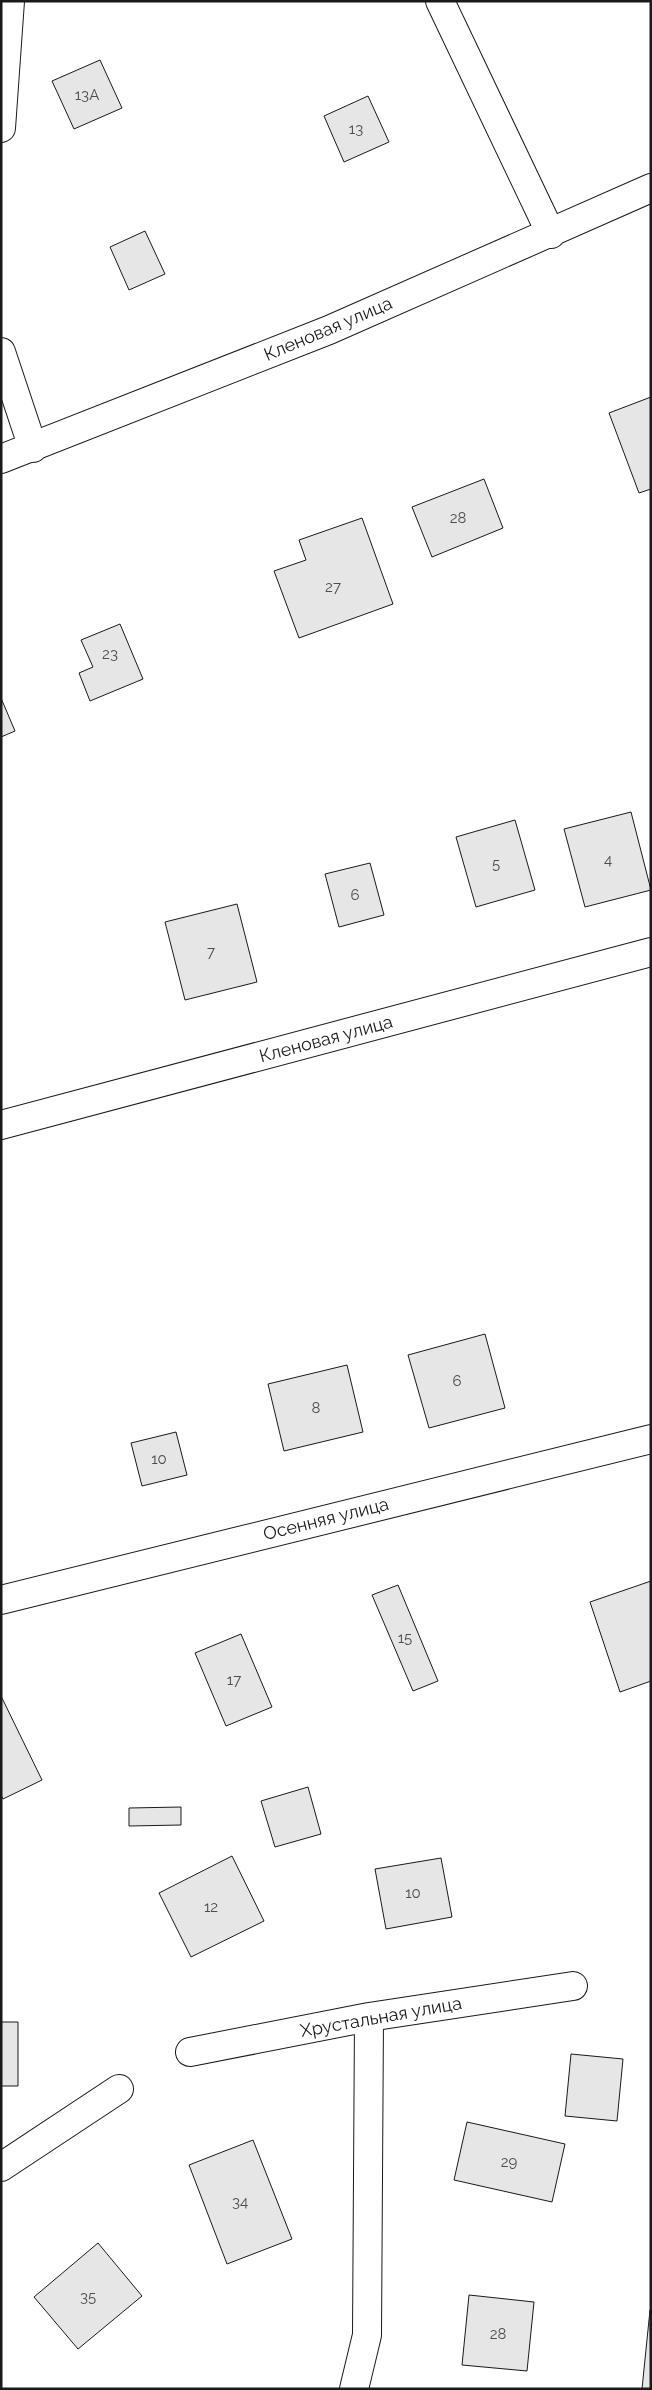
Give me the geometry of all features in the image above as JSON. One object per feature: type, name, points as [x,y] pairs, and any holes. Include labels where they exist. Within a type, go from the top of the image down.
[{"type":"street","points":[[1,128],[10,1]]},
{"type":"street","points":[[440,1],[551,234]]},
{"type":"street","name":"Кленовая улица","points":[[1,459],[329,330],[527,242],[551,234],[651,188]]},
{"type":"street","points":[[1,352],[33,448]]},
{"type":"street","name":"Кленовая улица","points":[[1,1125],[651,952]]},
{"type":"street","name":"Осенняя улица","points":[[1,1600],[651,1439]]},
{"type":"street","name":"Хрустальная улица","points":[[190,2052],[369,2017],[573,1986]]},
{"type":"street","points":[[354,2389],[367,2335],[369,2017]]},
{"type":"street","points":[[1,2167],[119,2089]]},
{"type":"building","points":[[100,60],[122,108],[74,129],[52,81]]},
{"type":"building","points":[[368,96],[389,142],[344,162],[324,116]]},
{"type":"building","points":[[145,231],[165,274],[129,290],[110,247]]},
{"type":"building","points":[[651,397],[651,489],[639,493],[609,413]]},
{"type":"building","points":[[484,479],[503,528],[432,557],[412,507]]},
{"type":"building","points":[[362,518],[393,604],[299,638],[274,571],[306,560],[299,540]]},
{"type":"building","points":[[120,624],[143,679],[90,701],[79,673],[93,667],[81,640]]},
{"type":"building","points":[[1,698],[15,731],[1,737]]},
{"type":"building","points":[[631,812],[651,890],[585,907],[564,829]]},
{"type":"building","points":[[515,820],[535,890],[476,907],[456,837]]},
{"type":"building","points":[[370,863],[384,915],[339,927],[325,874]]},
{"type":"building","points":[[237,904],[257,982],[185,1000],[165,922]]},
{"type":"building","points":[[485,1334],[505,1408],[429,1428],[408,1355]]},
{"type":"building","points":[[347,1365],[363,1432],[284,1451],[268,1384]]},
{"type":"building","points":[[176,1432],[187,1475],[142,1486],[131,1443]]},
{"type":"building","points":[[651,1581],[651,1681],[620,1692],[590,1602]]},
{"type":"building","points":[[398,1585],[438,1681],[413,1691],[372,1595]]},
{"type":"building","points":[[241,1634],[272,1707],[226,1726],[195,1653]]},
{"type":"building","points":[[1,1696],[42,1780],[3,1799],[1,1795]]},
{"type":"building","points":[[308,1787],[321,1834],[275,1847],[261,1801]]},
{"type":"building","points":[[181,1807],[181,1825],[129,1826],[129,1808]]},
{"type":"building","points":[[232,1856],[264,1921],[191,1957],[159,1893]]},
{"type":"building","points":[[441,1858],[452,1917],[386,1929],[375,1869]]},
{"type":"building","points":[[1,2022],[18,2022],[18,2086],[1,2086]]},
{"type":"building","points":[[571,2054],[623,2059],[617,2121],[565,2116]]},
{"type":"building","points":[[467,2122],[565,2144],[552,2202],[454,2180]]},
{"type":"building","points":[[253,2140],[292,2239],[227,2264],[189,2165]]},
{"type":"building","points":[[98,2243],[142,2296],[78,2349],[34,2297]]},
{"type":"building","points":[[469,2295],[534,2302],[527,2371],[462,2365]]},
{"type":"building","points":[[650,2310],[651,2389],[642,2389]]}]
